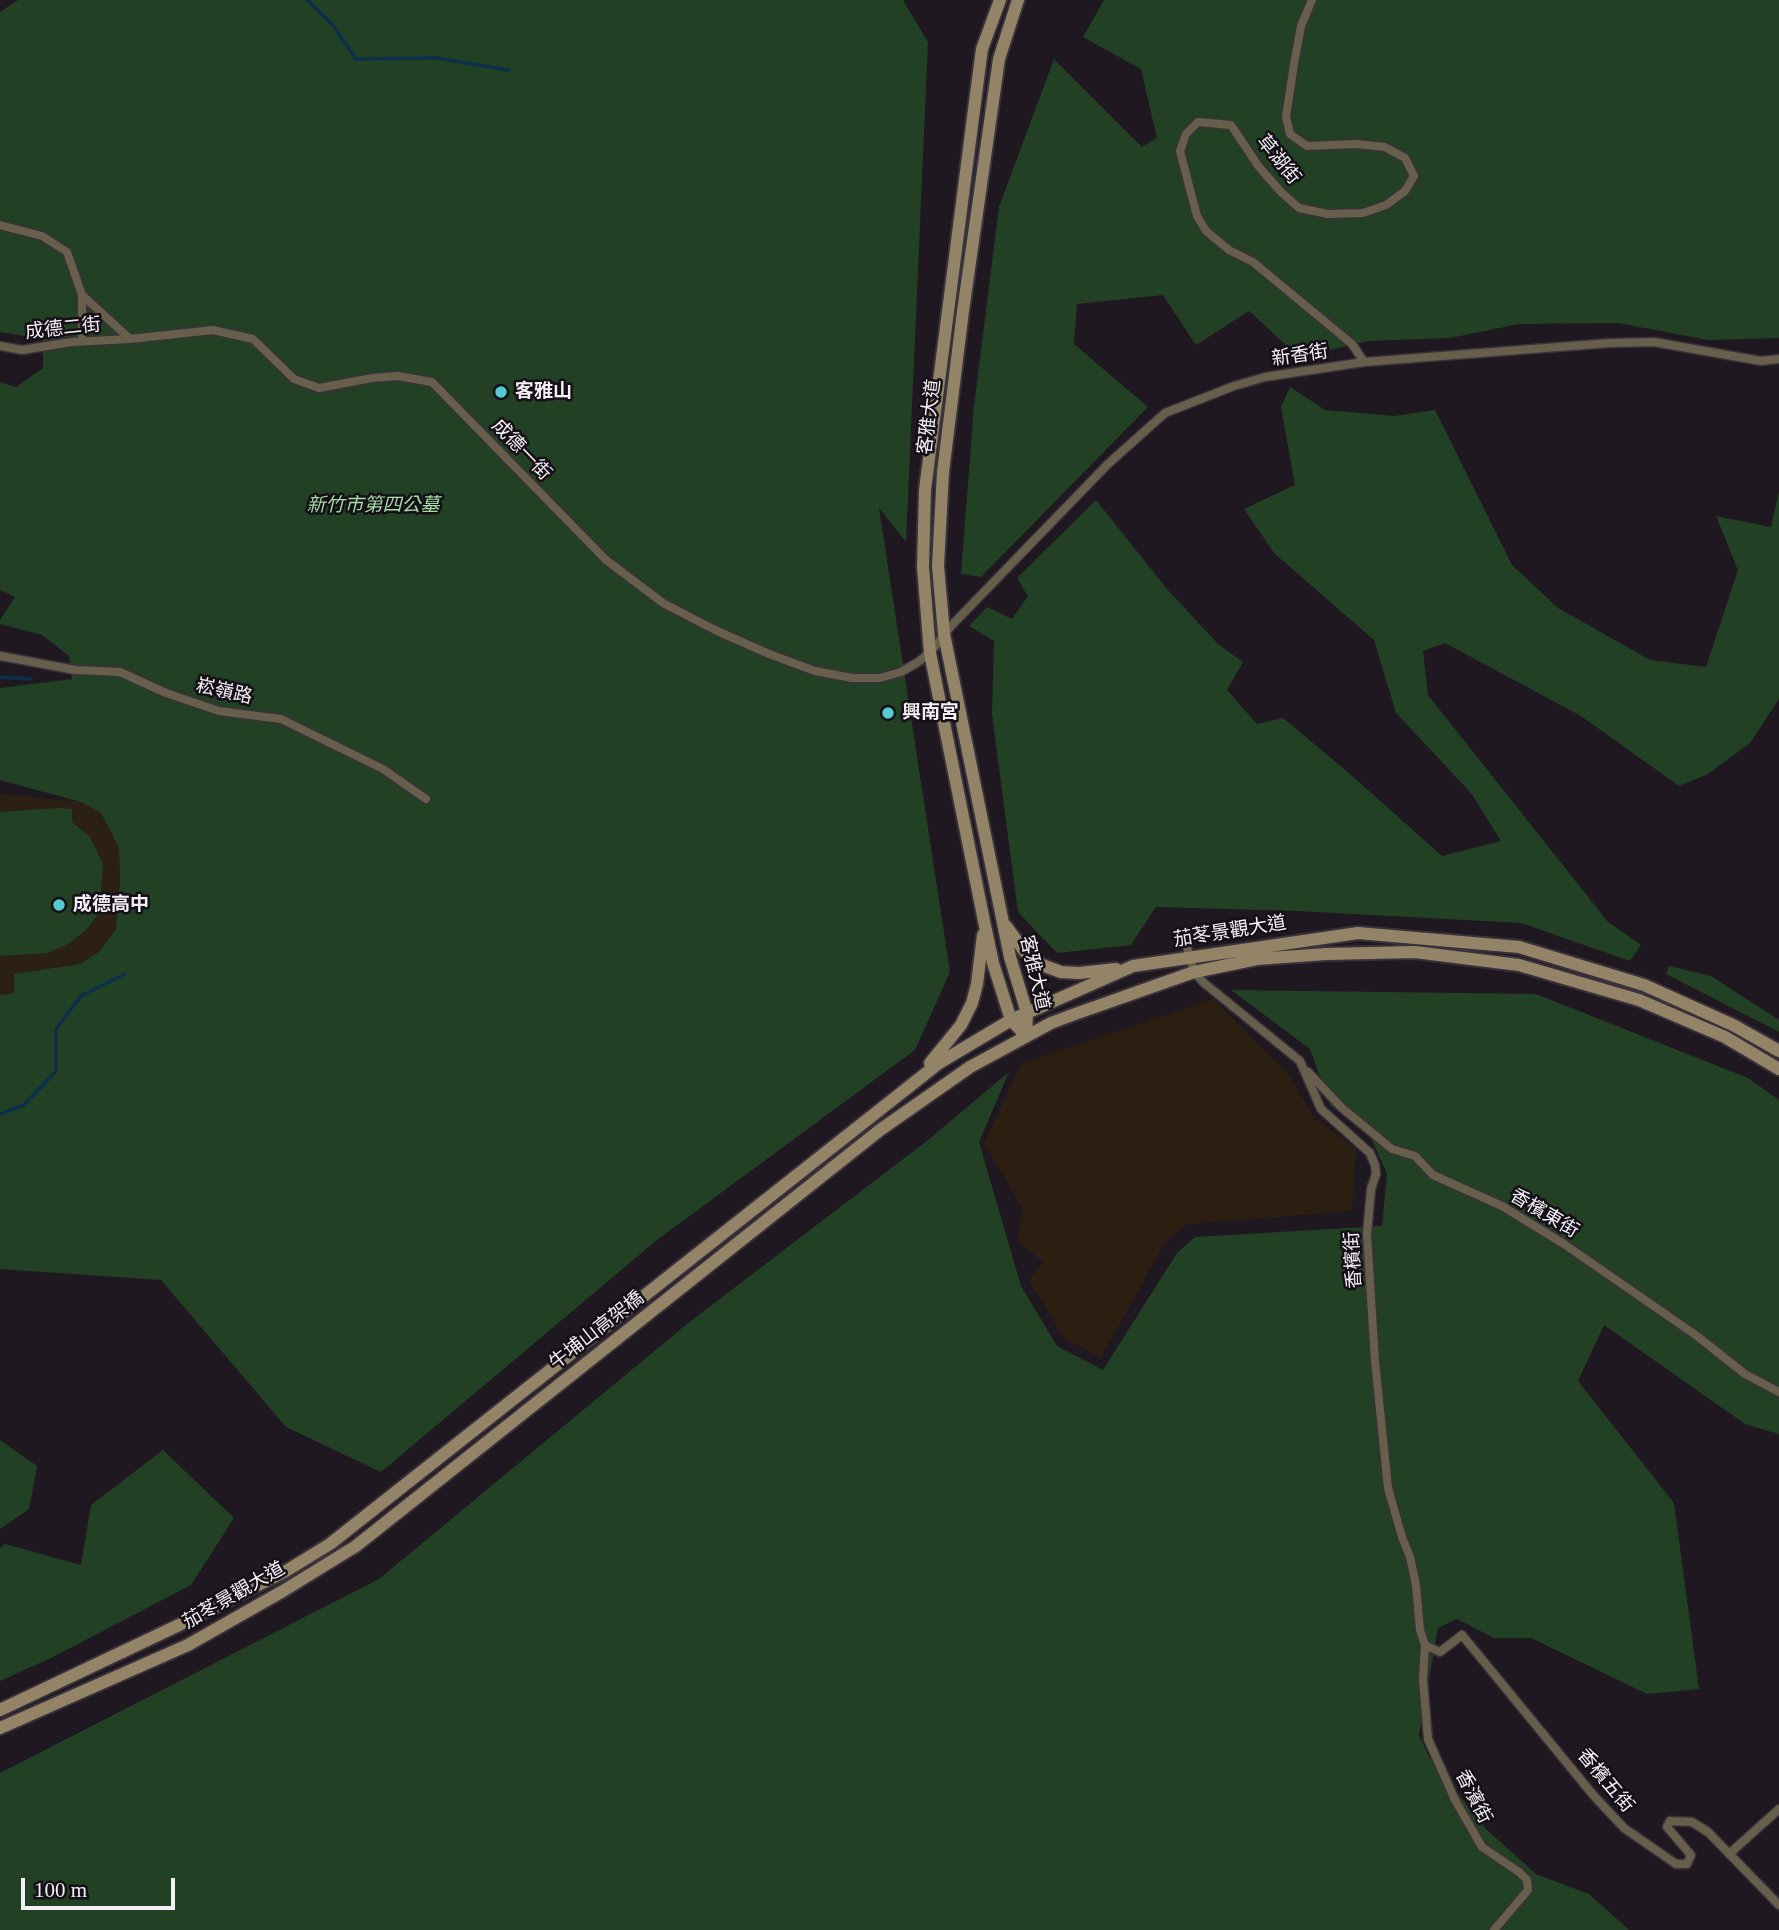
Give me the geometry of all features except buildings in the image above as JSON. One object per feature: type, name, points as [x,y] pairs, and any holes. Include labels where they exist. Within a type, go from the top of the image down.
[{"type":"street","name":"客雅大道","points":[[1000,0],[982,49],[925,490],[923,566],[930,653],[993,963],[1011,1020],[1026,1037]]},
{"type":"street","name":"客雅大道","points":[[1018,0],[999,59],[963,311],[943,472],[938,566],[944,634],[1010,957],[1027,1013],[1026,1037]]},
{"type":"street","name":"草湖街","points":[[1312,0],[1301,26],[1294,64],[1286,117],[1290,134],[1307,146],[1356,144],[1385,147],[1405,158],[1414,176],[1405,191],[1386,205],[1363,213],[1328,214],[1299,208],[1281,192],[1259,167],[1231,125],[1198,122],[1186,134],[1180,151],[1197,216],[1206,231],[1229,250],[1253,262],[1332,327],[1352,344],[1364,362]]},
{"type":"street","points":[[0,225],[42,236],[67,252],[82,295],[82,341]]},
{"type":"street","points":[[82,295],[130,339]]},
{"type":"street","name":"成德一街","points":[[130,339],[213,330],[253,339],[294,379],[319,388],[385,377],[416,377],[432,382],[606,560],[663,603],[715,631],[769,654],[815,671],[840,676],[880,678],[901,672],[930,653]]},
{"type":"street","name":"成德二街","points":[[0,346],[22,350],[82,341],[130,339]]},
{"type":"street","name":"新香街","points":[[930,653],[944,634],[1108,464],[1166,413],[1265,377],[1364,362],[1610,343],[1654,342],[1762,361],[1779,359]]},
{"type":"street","name":"崧嶺路","points":[[0,656],[75,670],[120,672],[166,693],[219,711],[281,719],[383,769],[426,799]]},
{"type":"street","points":[[1002,920],[1026,951],[1042,965],[1061,972],[1079,973],[1133,966]]},
{"type":"street","points":[[904,1088],[942,1050],[961,1025],[972,1003],[977,984],[984,921]]},
{"type":"street","name":"茄苳景觀大道","points":[[743,1219],[904,1088],[939,1063],[1011,1020],[1133,966],[1189,952],[1358,933],[1519,947],[1644,985],[1733,1025],[1779,1051]]},
{"type":"street","points":[[1189,952],[1194,972]]},
{"type":"street","name":"茄苳景觀大道","points":[[754,1231],[880,1130],[970,1067],[1051,1023],[1194,972],[1257,959],[1402,952],[1519,965],[1639,1000],[1725,1037],[1779,1069]]},
{"type":"street","name":"香檳街","points":[[1194,972],[1300,1061],[1321,1109],[1370,1153],[1375,1165],[1367,1234],[1388,1488],[1410,1557],[1420,1630],[1425,1645]]},
{"type":"street","name":"香檳東街","points":[[1300,1061],[1334,1100],[1392,1149],[1415,1156],[1433,1175],[1502,1206],[1564,1244],[1698,1336],[1745,1374],[1779,1392]]},
{"type":"street","name":"牛埔山高架橋","points":[[453,1447],[743,1219]]},
{"type":"street","name":"牛埔山高架橋","points":[[465,1461],[754,1231]]},
{"type":"street","name":"茄苳景觀大道","points":[[0,1710],[286,1572],[330,1544],[453,1447]]},
{"type":"street","name":"茄苳景觀大道","points":[[0,1728],[188,1645],[283,1591],[356,1546],[465,1461]]},
{"type":"street","name":"香檳五街","points":[[1425,1645],[1440,1652],[1462,1635],[1624,1828],[1676,1864],[1687,1864],[1691,1855],[1667,1828],[1670,1821],[1692,1822],[1708,1832],[1729,1854]]},
{"type":"street","name":"香濱街","points":[[1425,1645],[1423,1680],[1428,1739],[1455,1800],[1482,1847],[1520,1872],[1527,1880],[1528,1890],[1494,1930]]},
{"type":"street","points":[[1779,1809],[1729,1854],[1779,1905]]},
{"type":"shaded area","name":"成德高中","points":[[0,794],[81,802],[101,813],[119,848],[120,880],[116,929],[99,952],[80,964],[14,974],[15,993],[0,995]]},
{"type":"shaded area","points":[[1213,999],[1286,1071],[1314,1117],[1356,1149],[1352,1211],[1187,1224],[1164,1244],[1101,1358],[1064,1338],[1029,1280],[1043,1262],[1017,1241],[1023,1209],[984,1143],[1022,1063]]},
{"type":"green space","name":"新竹市第四公墓","points":[[18,0],[903,0],[928,42],[906,542],[879,508],[950,972],[915,1050],[657,1240],[381,1472],[286,1427],[161,1280],[0,1269],[0,995],[14,993],[14,974],[80,964],[99,952],[116,929],[120,880],[119,848],[101,813],[81,802],[0,780],[0,688],[72,679],[69,656],[42,635],[0,624],[15,597],[0,590],[0,382],[16,387],[43,368],[43,339],[0,332],[0,12]]},
{"type":"green space","points":[[1104,0],[1779,0],[1779,338],[1708,340],[1618,323],[1519,324],[1450,338],[1368,341],[1299,357],[1249,311],[1196,345],[1163,295],[1077,304],[1074,344],[1148,407],[981,577],[961,574],[974,406],[999,207],[1054,59],[1142,147],[1157,138],[1141,69],[1083,37]]},
{"type":"green space","points":[[1290,387],[1325,410],[1394,416],[1435,410],[1512,565],[1558,608],[1650,660],[1706,667],[1738,570],[1716,516],[1771,527],[1779,491],[1779,699],[1750,743],[1708,774],[1679,786],[1581,716],[1445,643],[1423,651],[1428,695],[1608,922],[1641,945],[1630,961],[1521,923],[1298,911],[1156,907],[1131,945],[1057,953],[1018,912],[992,714],[994,641],[969,626],[987,607],[1012,619],[1028,596],[1017,578],[1096,500],[1167,589],[1218,644],[1243,662],[1227,690],[1257,724],[1283,718],[1442,856],[1501,841],[1471,793],[1396,713],[1374,640],[1274,553],[1244,509],[1295,485],[1281,407]]},
{"type":"green space","name":"成德高中","points":[[72,809],[72,822],[90,837],[103,864],[99,913],[86,930],[70,943],[48,953],[0,956],[0,812]]},
{"type":"green space","points":[[1669,966],[1711,976],[1779,1020],[1779,1032],[1666,974]]},
{"type":"green space","points":[[1231,990],[1536,994],[1748,1078],[1779,1100],[1779,1434],[1745,1424],[1604,1325],[1578,1381],[1674,1503],[1699,1689],[1647,1694],[1531,1638],[1494,1638],[1457,1619],[1438,1628],[1419,1735],[1429,1757],[1486,1829],[1536,1874],[1589,1894],[1629,1930],[0,1930],[0,1773],[379,1579],[687,1324],[928,1140],[1009,1072],[979,1142],[1021,1286],[1057,1346],[1103,1370],[1177,1253],[1195,1237],[1382,1226],[1387,1174],[1371,1138],[1330,1105],[1310,1049]]},
{"type":"green space","points":[[0,1440],[37,1466],[29,1509],[0,1529]]},
{"type":"green space","points":[[163,1450],[234,1518],[191,1585],[51,1658],[0,1681],[0,1548],[5,1544],[81,1565],[91,1505]]},
{"type":"waterway","points":[[307,0],[332,24],[356,59],[437,58],[508,70]]},
{"type":"waterway","points":[[0,677],[31,679]]},
{"type":"waterway","points":[[0,1114],[24,1105],[56,1071],[56,1029],[81,996],[125,974]]},
{"type":"place","name":"客雅山","points":[[501,392]]},
{"type":"place","name":"興南宮","points":[[888,713]]},
{"type":"place","name":"成德高中","points":[[59,905]]}]
